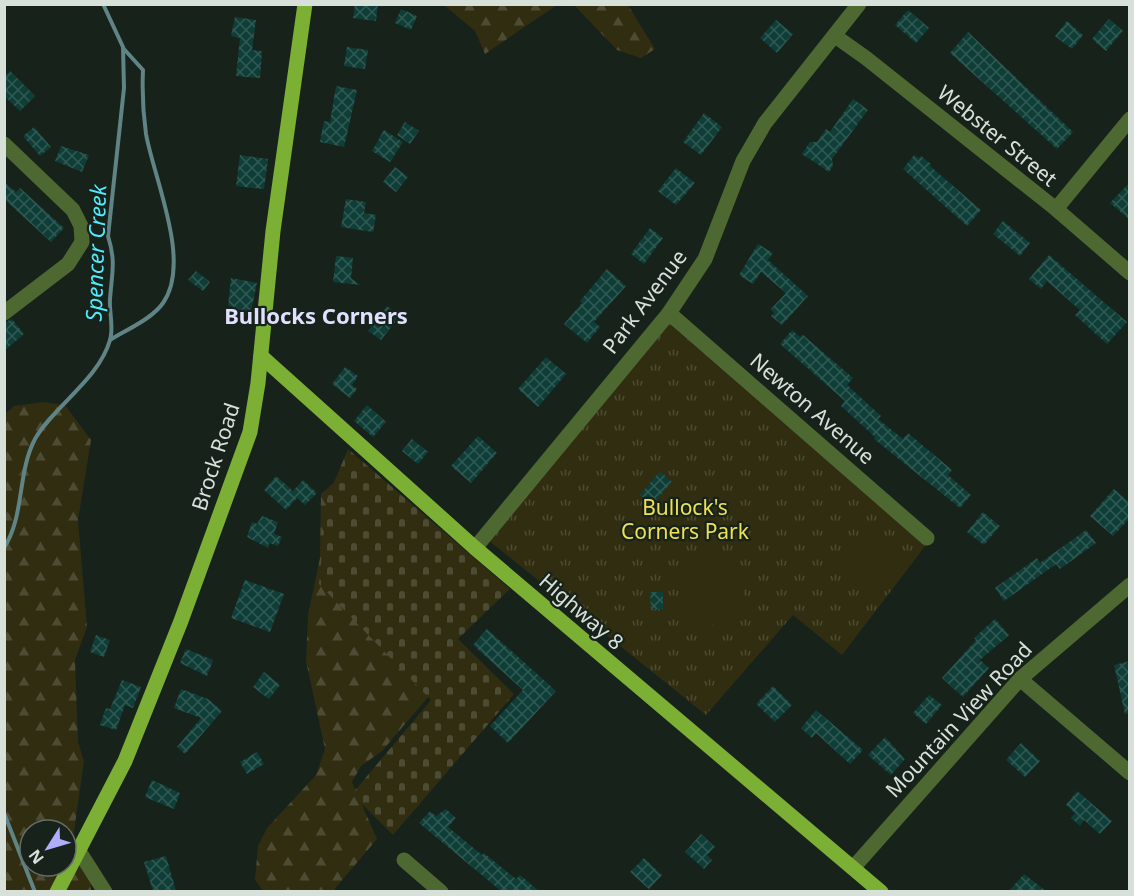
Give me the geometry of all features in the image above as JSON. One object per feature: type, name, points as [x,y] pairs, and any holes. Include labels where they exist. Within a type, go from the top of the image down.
[{"type":"main road","name":"Brock Road","points":[[59,887],[125,760],[181,621],[250,432],[261,356],[273,231],[305,4]]},
{"type":"main road","name":"Highway 8","points":[[261,356],[475,548],[881,891]]},
{"type":"street","name":"Park Avenue","points":[[475,548],[669,313],[705,260],[743,161],[765,123],[859,4]]},
{"type":"street","name":"Webster Street","points":[[835,36],[1056,209],[1130,273]]},
{"type":"street","points":[[1056,209],[1130,119]]},
{"type":"street","points":[[4,144],[73,210],[81,226],[82,242],[68,264],[4,313]]},
{"type":"street","name":"Newton Avenue","points":[[669,313],[927,538]]},
{"type":"street","name":"Mountain View Road","points":[[853,868],[1020,679],[1130,585]]},
{"type":"street","points":[[1020,679],[1130,773]]},
{"type":"street","points":[[79,851],[105,891]]},
{"type":"street","points":[[404,860],[441,891]]},
{"type":"green space","points":[[444,5],[557,5],[485,54],[475,31]]},
{"type":"green space","points":[[574,5],[628,5],[655,49],[641,58],[617,50]]},
{"type":"green space","name":"Bullock's Corners Park","points":[[669,321],[926,545],[842,655],[793,615],[706,715],[488,540]]},
{"type":"green space","points":[[43,402],[65,405],[91,440],[78,520],[87,627],[75,660],[78,742],[84,761],[76,818],[18,818],[18,878],[78,878],[78,862],[91,881],[91,891],[5,891],[4,415],[14,406]]},
{"type":"green space","points":[[348,449],[510,589],[458,639],[514,694],[393,835],[352,794],[431,700],[319,584],[327,499]]},
{"type":"green space","points":[[339,478],[447,675],[382,751],[361,766],[352,782],[377,839],[333,891],[263,891],[255,880],[258,846],[267,828],[316,775],[325,749],[306,661],[308,615],[320,558],[321,494]]},
{"type":"green space","points":[[875,529],[909,557],[883,593],[866,588],[852,578],[846,563],[852,546]]},
{"type":"green space","points":[[701,555],[724,562],[737,573],[741,580],[744,595],[737,619],[707,626],[694,623],[682,612],[684,569]]},
{"type":"building","points":[[355,4],[378,4],[376,21],[353,18]]},
{"type":"building","points":[[401,9],[417,16],[411,30],[395,23]]},
{"type":"building","points":[[908,10],[929,28],[916,43],[895,25]]},
{"type":"building","points":[[235,17],[256,20],[252,50],[262,51],[260,78],[236,76],[240,38],[231,36]]},
{"type":"building","points":[[1109,19],[1123,31],[1106,51],[1092,39]]},
{"type":"building","points":[[776,20],[793,34],[777,53],[760,38]]},
{"type":"building","points":[[1067,21],[1083,35],[1072,49],[1055,36]]},
{"type":"building","points":[[968,32],[1073,132],[1057,149],[950,53]]},
{"type":"building","points":[[347,47],[368,50],[365,69],[344,66]]},
{"type":"building","points":[[10,71],[35,96],[20,111],[4,96],[4,76]]},
{"type":"building","points":[[336,86],[357,90],[344,147],[320,142],[324,121],[330,122]]},
{"type":"building","points":[[853,99],[868,110],[832,159],[833,166],[829,172],[802,154],[810,142],[817,142],[826,129],[830,132]]},
{"type":"building","points":[[704,113],[722,127],[701,155],[683,142]]},
{"type":"building","points":[[405,122],[419,131],[410,144],[397,135]]},
{"type":"building","points":[[34,127],[51,147],[40,156],[23,136]]},
{"type":"building","points":[[384,130],[403,142],[390,162],[372,151]]},
{"type":"building","points":[[61,146],[89,155],[82,172],[55,161]]},
{"type":"building","points":[[240,155],[268,159],[264,189],[236,186]]},
{"type":"building","points":[[914,155],[919,158],[921,156],[931,164],[930,166],[981,210],[967,226],[903,169]]},
{"type":"building","points":[[395,167],[408,177],[396,192],[383,182]]},
{"type":"building","points":[[676,168],[695,183],[676,205],[658,191]]},
{"type":"building","points":[[4,182],[16,192],[20,188],[64,228],[51,242],[4,199]]},
{"type":"building","points":[[1130,182],[1130,220],[1110,203]]},
{"type":"building","points":[[346,199],[366,202],[364,213],[376,215],[373,232],[341,227]]},
{"type":"building","points":[[1003,221],[1030,243],[1020,256],[993,234]]},
{"type":"building","points":[[650,228],[663,238],[644,264],[631,254]]},
{"type":"building","points":[[758,244],[773,253],[768,260],[808,296],[782,325],[771,316],[774,313],[771,309],[786,293],[761,272],[753,284],[739,275]]},
{"type":"building","points":[[1049,255],[1127,322],[1107,344],[1075,315],[1080,310],[1047,281],[1041,289],[1029,279]]},
{"type":"building","points":[[336,256],[353,258],[351,278],[360,285],[333,282]]},
{"type":"building","points":[[607,269],[626,286],[594,322],[600,327],[587,343],[564,324]]},
{"type":"building","points":[[196,271],[210,282],[203,291],[188,280]]},
{"type":"building","points":[[231,278],[257,283],[250,316],[235,314],[236,307],[228,306]]},
{"type":"building","points":[[387,306],[400,316],[381,340],[368,331]]},
{"type":"building","points":[[12,319],[24,334],[4,351],[4,323]]},
{"type":"building","points":[[792,330],[800,337],[803,335],[853,378],[847,385],[881,416],[878,419],[903,439],[908,433],[952,470],[948,475],[971,495],[960,508],[874,439],[875,437],[841,406],[845,401],[780,344]]},
{"type":"building","points":[[546,357],[566,374],[538,407],[518,389]]},
{"type":"building","points":[[345,367],[358,376],[352,385],[357,389],[350,398],[332,384]]},
{"type":"building","points":[[367,405],[386,422],[373,437],[354,421]]},
{"type":"building","points":[[478,436],[497,453],[471,483],[451,466]]},
{"type":"building","points":[[412,439],[428,452],[418,464],[402,451]]},
{"type":"building","points":[[660,471],[672,482],[652,505],[640,495]]},
{"type":"building","points":[[276,476],[293,491],[303,480],[317,493],[305,505],[297,498],[286,510],[264,490]]},
{"type":"building","points":[[1114,489],[1130,503],[1130,518],[1113,536],[1090,516]]},
{"type":"building","points":[[983,512],[1000,526],[984,545],[967,532]]},
{"type":"building","points":[[262,516],[278,522],[274,534],[282,537],[278,546],[269,543],[268,548],[247,537],[252,522],[257,524]]},
{"type":"building","points":[[1086,530],[1096,543],[1060,569],[1056,564],[1004,601],[995,588],[1037,558],[1040,563]]},
{"type":"building","points":[[245,580],[284,594],[270,632],[231,618]]},
{"type":"building","points":[[650,592],[663,592],[663,609],[651,609]]},
{"type":"building","points":[[995,619],[1009,635],[980,660],[989,668],[963,697],[942,678],[976,640],[974,638]]},
{"type":"building","points":[[487,629],[556,691],[508,743],[490,726],[523,690],[473,645]]},
{"type":"building","points":[[96,635],[110,640],[104,657],[90,652]]},
{"type":"building","points":[[186,649],[213,660],[207,676],[180,663]]},
{"type":"building","points":[[1130,661],[1130,713],[1125,714],[1114,665]]},
{"type":"building","points":[[264,672],[280,685],[269,699],[253,687]]},
{"type":"building","points":[[122,680],[141,687],[133,708],[125,705],[116,730],[100,725],[106,708],[110,709]]},
{"type":"building","points":[[773,686],[792,705],[775,722],[756,704]]},
{"type":"building","points":[[181,689],[208,699],[222,711],[185,754],[177,747],[201,718],[174,708]]},
{"type":"building","points":[[929,695],[942,705],[926,724],[913,713]]},
{"type":"building","points":[[816,710],[863,750],[850,764],[816,733],[812,738],[801,728]]},
{"type":"building","points":[[885,737],[905,759],[891,775],[868,755]]},
{"type":"building","points":[[1021,743],[1040,761],[1025,777],[1006,760]]},
{"type":"building","points":[[257,752],[264,764],[247,774],[240,762]]},
{"type":"building","points":[[152,780],[180,793],[174,809],[145,797]]},
{"type":"building","points":[[1077,791],[1112,821],[1100,834],[1084,820],[1080,826],[1071,818],[1075,813],[1066,805]]},
{"type":"building","points":[[446,809],[456,818],[448,827],[516,879],[520,875],[539,891],[501,891],[419,823],[430,811],[436,816]]},
{"type":"building","points":[[701,834],[715,847],[707,855],[712,860],[704,869],[685,852]]},
{"type":"building","points":[[166,856],[176,891],[153,891],[144,862]]},
{"type":"building","points":[[644,858],[662,875],[649,889],[630,872]]},
{"type":"building","points":[[1024,874],[1046,891],[1009,891]]},
{"type":"waterway","name":"Spencer Creek","points":[[4,548],[15,522],[29,452],[35,439],[96,367],[111,335],[110,304],[113,260],[108,236],[124,88],[123,47],[103,4]]},
{"type":"waterway","points":[[110,340],[146,319],[158,309],[171,286],[174,266],[163,196],[146,134],[143,70],[123,48]]},
{"type":"waterway","name":"Spencer Creek","points":[[4,813],[35,892]]},
{"type":"district","name":"Bullocks Corners","points":[[316,316]]}]
